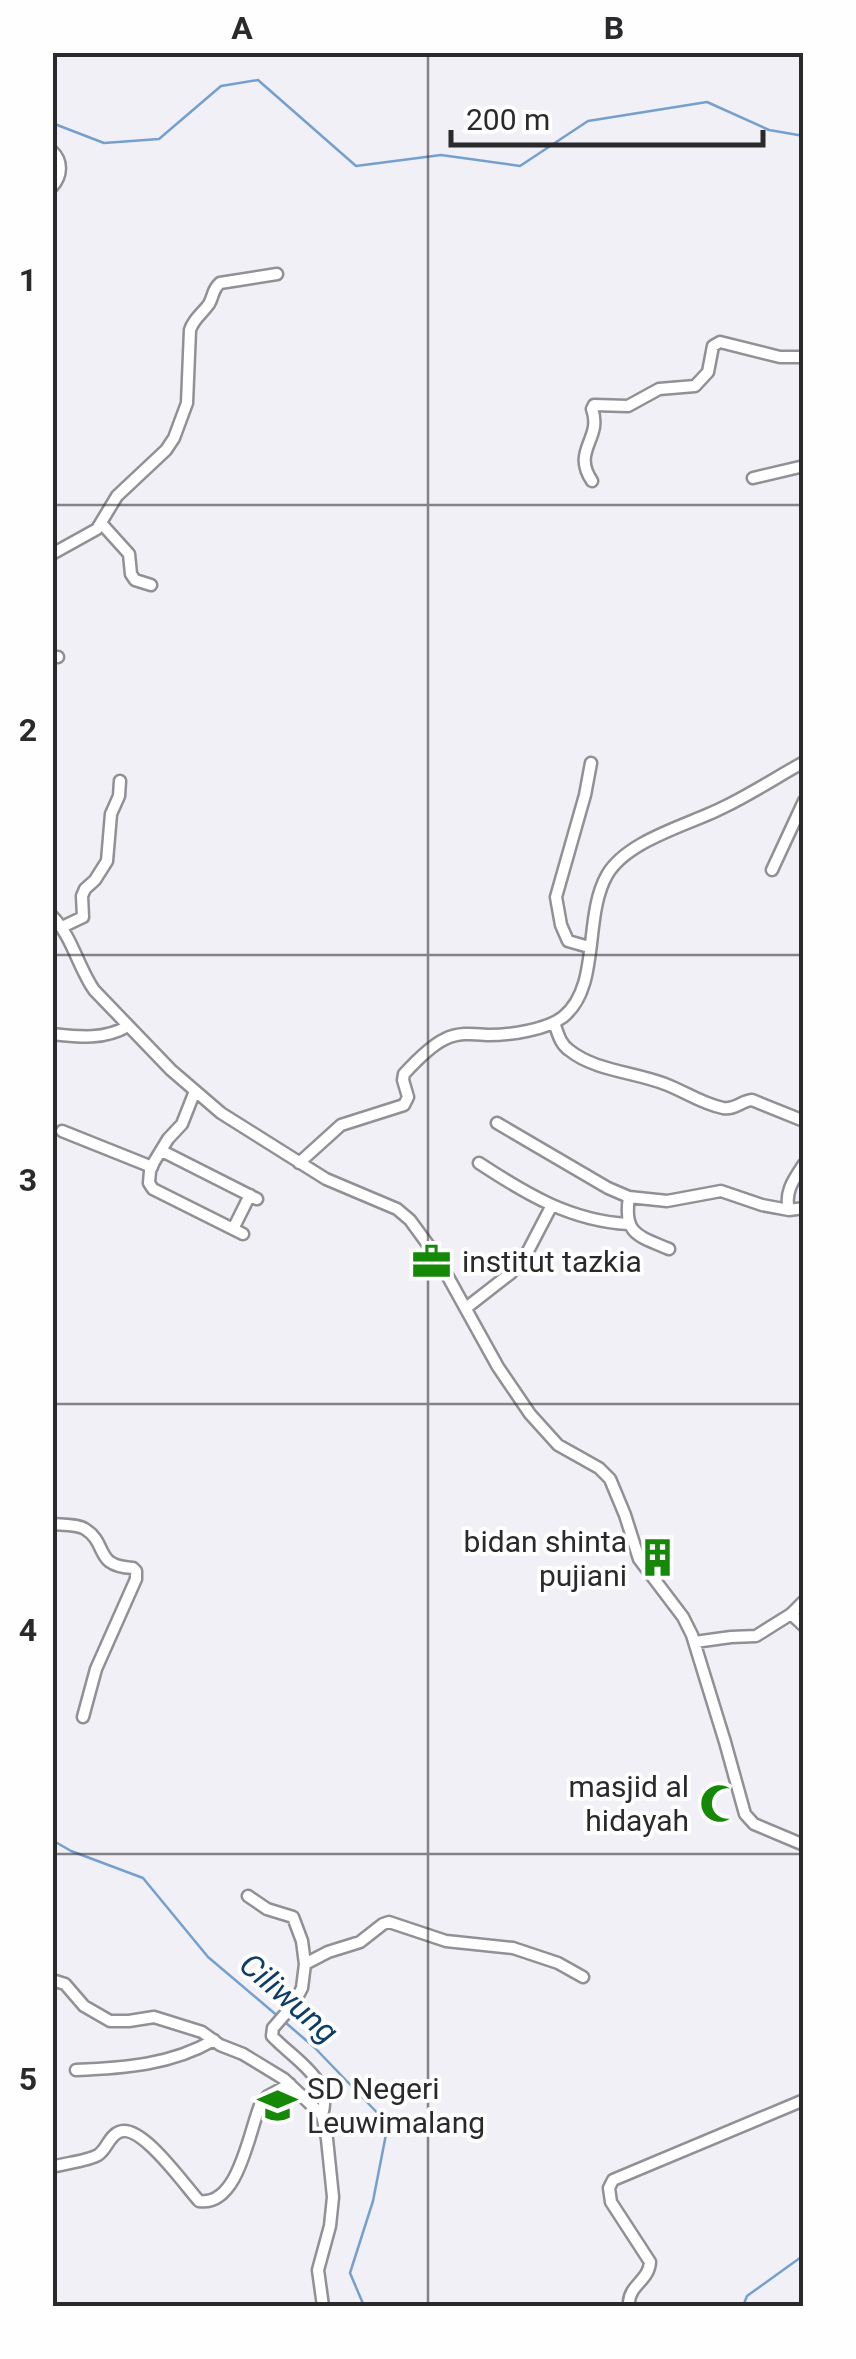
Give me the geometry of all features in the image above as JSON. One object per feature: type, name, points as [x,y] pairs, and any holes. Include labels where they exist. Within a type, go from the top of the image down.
[{"type":"street","points":[[52,150],[60,168],[52,186]]},
{"type":"street","points":[[52,554],[94,531],[117,496],[166,450],[178,430],[188,394],[192,322],[208,304],[216,286],[277,274]]},
{"type":"street","points":[[592,481],[585,460],[596,427],[594,404],[631,406],[658,388],[695,386],[707,374],[713,346],[720,342],[804,358]]},
{"type":"street","points":[[753,478],[804,466]]},
{"type":"street","points":[[101,524],[129,554],[135,580],[151,585]]},
{"type":"street","points":[[299,1163],[346,1122],[406,1104],[404,1074],[442,1041],[464,1034],[512,1034],[554,1023],[570,1011],[580,996],[587,972],[597,899],[606,876],[620,859],[670,830],[727,806],[804,762]]},
{"type":"street","points":[[590,947],[568,941],[555,903],[591,763]]},
{"type":"street","points":[[62,927],[83,917],[82,896],[107,860],[111,814],[120,782]]},
{"type":"street","points":[[772,870],[804,801]]},
{"type":"street","points":[[52,916],[62,927],[91,985],[195,1092],[299,1163],[404,1214],[437,1257],[498,1368],[540,1427],[563,1449],[600,1468],[610,1479],[639,1559],[683,1618],[695,1642],[744,1814],[754,1824],[804,1845]]},
{"type":"street","points":[[554,1023],[564,1046],[599,1065],[646,1077],[718,1106],[732,1108],[752,1100],[804,1121]]},
{"type":"street","points":[[52,1034],[97,1037],[128,1026]]},
{"type":"street","points":[[162,1151],[253,1197],[238,1231],[153,1189],[149,1183],[152,1167],[168,1139],[182,1124],[195,1092]]},
{"type":"street","points":[[497,1122],[629,1197],[668,1200],[721,1190],[776,1209],[804,1208]]},
{"type":"street","points":[[62,1131],[152,1167]]},
{"type":"street","points":[[479,1163],[552,1206],[591,1220],[628,1224]]},
{"type":"street","points":[[789,1210],[786,1198],[804,1164]]},
{"type":"street","points":[[629,1197],[628,1224],[637,1235],[669,1248]]},
{"type":"street","points":[[466,1308],[511,1272],[528,1251],[552,1206]]},
{"type":"street","points":[[52,1524],[84,1528],[108,1562],[120,1568],[133,1568],[136,1573],[96,1670],[84,1717]]},
{"type":"street","points":[[695,1642],[756,1636],[804,1601]]},
{"type":"street","points":[[791,1614],[804,1626]]},
{"type":"street","points":[[248,1896],[267,1909],[292,1917],[302,1941],[302,1988],[273,2028],[272,2038],[317,2080],[326,2102],[322,2115],[333,2197],[332,2217],[318,2270],[323,2306]]},
{"type":"street","points":[[305,1964],[360,1942],[390,1922],[446,1941],[513,1948],[558,1963],[583,1977]]},
{"type":"street","points":[[52,1980],[65,1984],[84,2006],[110,2021],[154,2017],[202,2032],[290,2084],[322,2115]]},
{"type":"street","points":[[76,2070],[138,2066],[190,2052],[214,2040]]},
{"type":"street","points":[[52,2166],[96,2156],[116,2134],[132,2131],[150,2144],[198,2201],[210,2202],[233,2181],[264,2100],[290,2084]]},
{"type":"street","points":[[629,2302],[630,2292],[649,2272],[650,2262],[611,2202],[610,2183],[804,2100]]},
{"type":"waterway","points":[[52,123],[104,143],[159,139],[221,86],[258,80],[356,166],[441,155],[520,166],[588,121],[707,102],[769,130],[804,136]]},
{"type":"waterway","name":"Ciliwung","points":[[52,1840],[143,1878],[208,1957],[280,2018]]},
{"type":"waterway","name":"Ciliwung","points":[[286,2023],[388,2124],[373,2201],[350,2273],[364,2306]]},
{"type":"waterway","name":"Ciliwung","points":[[743,2306],[747,2296],[804,2255]]},
{"type":"place","name":"institut tazkia","points":[[432,1261]]},
{"type":"place","name":"bidan shinta pujiani","points":[[657,1558]]},
{"type":"place","name":"masjid al hidayah","points":[[719,1803]]},
{"type":"place","name":"SD Negeri Leuwimalang","points":[[277,2105]]}]
